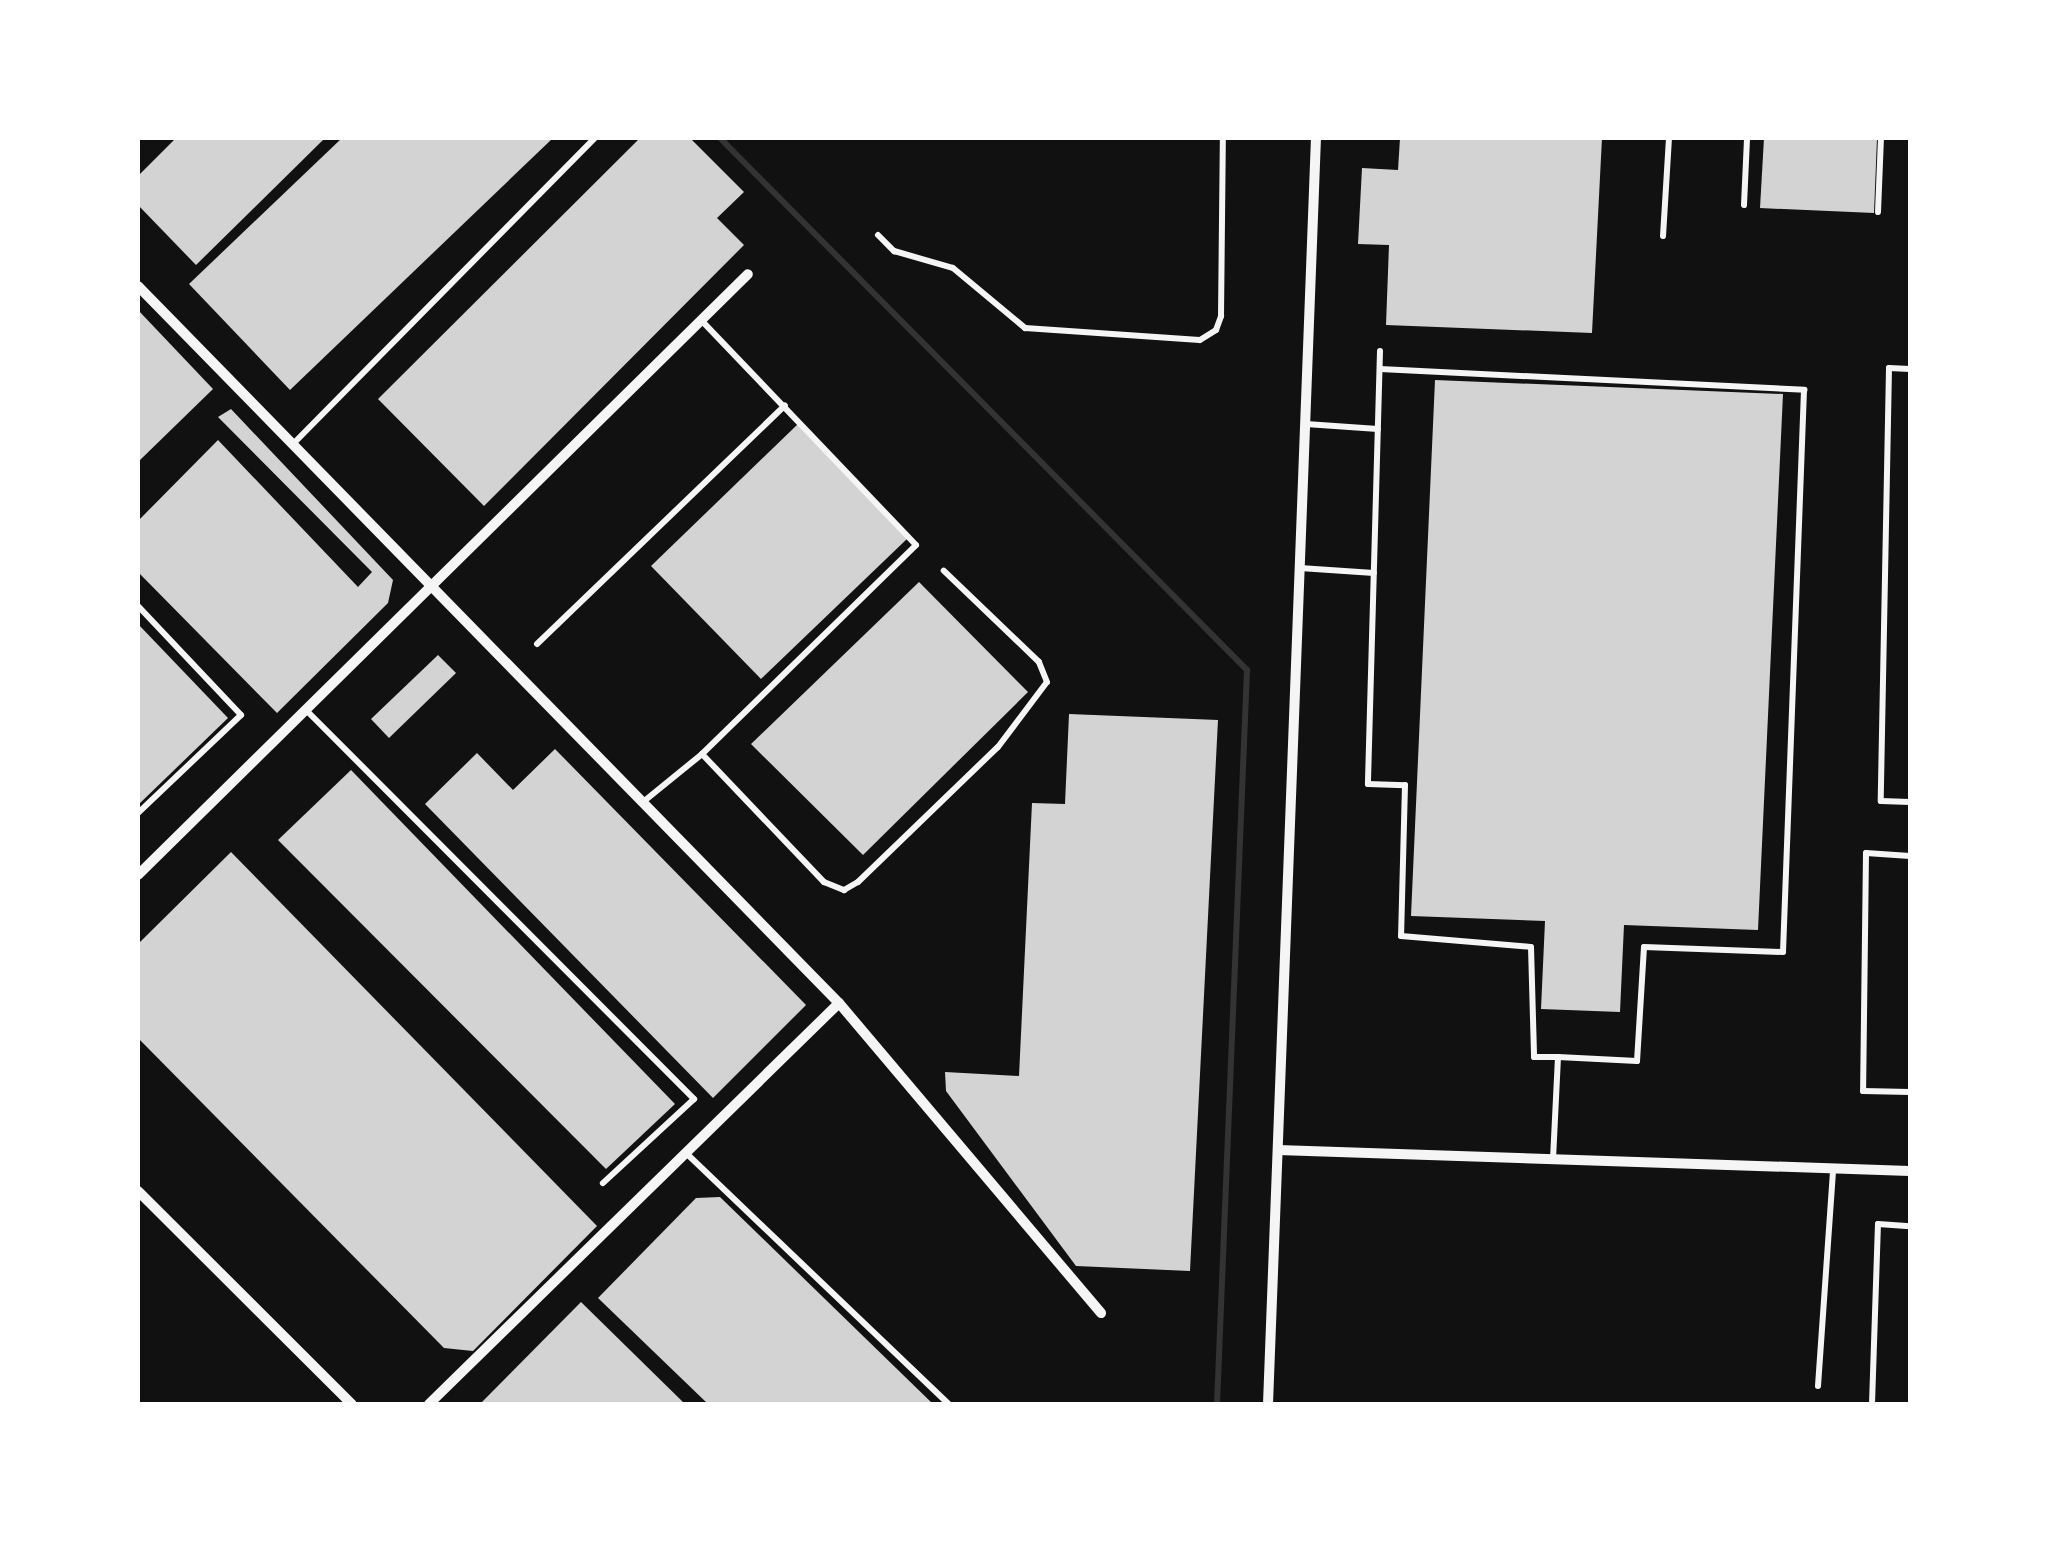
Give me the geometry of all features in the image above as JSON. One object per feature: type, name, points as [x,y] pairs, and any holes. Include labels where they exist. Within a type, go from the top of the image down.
[{"type":"street","points":[[1268,1404],[1316,138]]},
{"type":"street","points":[[138,875],[748,274]]},
{"type":"street","points":[[138,286],[838,1003],[1101,1313]]},
{"type":"street","points":[[429,1404],[838,1003]]},
{"type":"street","points":[[1278,1150],[1910,1171]]},
{"type":"street","points":[[138,1191],[352,1404]]},
{"type":"lane","points":[[293,444],[594,138]]},
{"type":"lane","points":[[878,235],[894,250],[953,268],[1024,328],[1200,340],[1216,330],[1221,316],[1224,138]]},
{"type":"lane","points":[[1663,236],[1670,138]]},
{"type":"lane","points":[[1744,205],[1747,138]]},
{"type":"lane","points":[[1878,212],[1881,138]]},
{"type":"lane","points":[[643,802],[702,754],[916,545],[701,320]]},
{"type":"lane","points":[[1380,352],[1368,784],[1406,785],[1401,936],[1531,947],[1534,1056],[1637,1061],[1644,948],[1784,952],[1804,390],[1380,369]]},
{"type":"lane","points":[[1910,369],[1889,368],[1881,801],[1910,802]]},
{"type":"lane","points":[[536,644],[785,405]]},
{"type":"lane","points":[[1306,424],[1378,429]]},
{"type":"lane","points":[[1300,568],[1374,573]]},
{"type":"lane","points":[[702,754],[824,882],[844,890],[858,882],[998,747],[1047,682],[1039,662],[944,571]]},
{"type":"lane","points":[[138,606],[241,715],[138,813]]},
{"type":"lane","points":[[306,709],[694,1098],[603,1184]]},
{"type":"lane","points":[[1910,856],[1866,853],[1863,1091],[1910,1092]]},
{"type":"lane","points":[[1553,1159],[1558,1057]]},
{"type":"lane","points":[[686,1153],[948,1404]]},
{"type":"lane","points":[[1818,1386],[1833,1168]]},
{"type":"lane","points":[[1872,1404],[1878,1224],[1910,1226]]},
{"type":"building","points":[[176,138],[325,138],[196,265],[138,205],[138,176]]},
{"type":"building","points":[[342,138],[553,138],[290,390],[189,284]]},
{"type":"building","points":[[640,138],[690,138],[744,192],[717,218],[744,245],[484,506],[378,399]]},
{"type":"building","points":[[1400,138],[1602,138],[1592,333],[1386,325],[1389,245],[1358,244],[1362,168],[1398,170]]},
{"type":"building","points":[[1764,138],[1877,138],[1874,213],[1760,208]]},
{"type":"building","points":[[138,310],[213,389],[138,462]]},
{"type":"building","points":[[1435,380],[1783,394],[1758,930],[1624,925],[1620,1012],[1541,1009],[1545,921],[1411,916]]},
{"type":"building","points":[[231,409],[393,580],[388,603],[277,713],[138,572],[138,521],[218,440],[358,587],[372,572],[218,417]]},
{"type":"building","points":[[799,423],[909,537],[761,679],[651,566]]},
{"type":"building","points":[[919,582],[1028,692],[863,855],[751,744]]},
{"type":"building","points":[[138,624],[228,718],[138,805]]},
{"type":"building","points":[[438,655],[456,673],[389,738],[371,719]]},
{"type":"building","points":[[1069,714],[1218,720],[1190,1271],[1076,1266],[946,1091],[945,1072],[1019,1076],[1032,803],[1065,804]]},
{"type":"building","points":[[555,749],[806,1005],[713,1098],[425,804],[477,753],[513,790]]},
{"type":"building","points":[[351,770],[675,1104],[606,1169],[278,840]]},
{"type":"building","points":[[231,852],[597,1226],[473,1351],[444,1348],[138,1038],[138,944]]},
{"type":"building","points":[[720,1197],[933,1404],[708,1404],[598,1298],[696,1198]]},
{"type":"building","points":[[581,1302],[685,1404],[480,1404]]},
{"type":"waterway","points":[[720,138],[1247,670],[1217,1404]]}]
